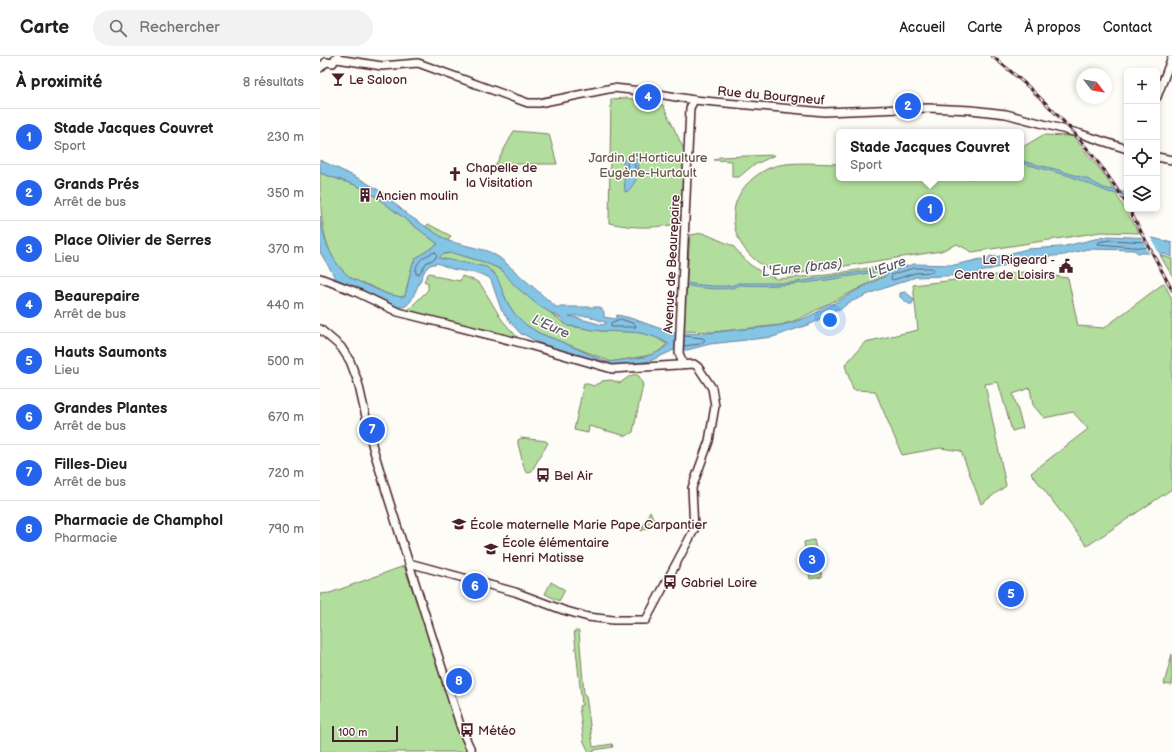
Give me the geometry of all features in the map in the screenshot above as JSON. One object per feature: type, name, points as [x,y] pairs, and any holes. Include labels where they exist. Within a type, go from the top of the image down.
[{"type":"main road","points":[[320,68],[324,58],[333,63],[337,57]]},
{"type":"main road","name":"Rue du Bourgneuf","points":[[337,57],[382,66],[418,64],[528,103],[539,103],[613,88],[694,100],[824,112],[928,108],[994,112],[1082,134],[1124,148]]},
{"type":"main road","points":[[1160,89],[1172,57]]},
{"type":"main road","name":"Avenue de Beaurepaire","points":[[679,360],[690,108],[694,100]]},
{"type":"main road","points":[[1160,158],[1172,160]]},
{"type":"main road","points":[[320,278],[354,291],[398,312],[525,344],[612,369],[666,365],[679,360],[690,363],[698,367],[712,388],[714,400],[709,441],[692,488],[694,530],[646,620],[614,620],[588,617],[563,610],[516,592],[409,563]]},
{"type":"main road","points":[[320,329],[341,347],[350,360],[358,382],[373,448],[461,728],[472,752]]},
{"type":"green space","name":"Jardin d'Horticulture Eugène-Hurtault","points":[[627,98],[663,105],[687,156],[683,223],[646,227],[609,223],[611,99]]},
{"type":"green space","points":[[514,131],[549,134],[557,164],[507,164],[502,172],[494,168]]},
{"type":"green space","points":[[1043,135],[1073,136],[1106,177],[1124,208],[1124,212],[1127,212],[1139,233],[1101,232],[972,252],[957,244],[941,251],[787,275],[768,268],[752,257],[741,244],[735,228],[734,212],[739,196],[749,181],[767,169],[783,164],[836,164],[836,181],[1024,181],[1024,146]]},
{"type":"green space","points":[[775,155],[752,166],[739,177],[732,177],[732,161],[714,160],[720,157]]},
{"type":"green space","points":[[320,173],[358,186],[375,196],[438,244],[416,258],[412,266],[405,296],[397,297],[351,278],[341,269],[333,258],[324,230],[320,201]]},
{"type":"green space","points":[[428,224],[451,236],[448,241],[426,227]]},
{"type":"green space","points":[[703,233],[733,246],[749,264],[761,272],[777,279],[827,275],[880,266],[885,275],[799,319],[781,325],[712,332],[683,331],[690,235]]},
{"type":"green space","points":[[453,253],[484,262],[502,270],[521,291],[568,326],[602,331],[638,332],[655,337],[667,344],[656,354],[612,362],[539,333],[526,325],[514,313],[507,302],[494,272],[439,258],[443,254]]},
{"type":"green space","points":[[1160,255],[1172,259],[1172,276]]},
{"type":"green space","points":[[1023,272],[1068,278],[1078,326],[1104,328],[1164,283],[1172,299],[1172,489],[1087,546],[1031,473],[1088,429],[1073,412],[1044,418],[1033,405],[1030,388],[1013,394],[1023,428],[1012,431],[998,382],[985,384],[1006,486],[981,504],[961,451],[940,448],[902,455],[875,391],[853,390],[845,365],[865,342],[918,330],[913,285]]},
{"type":"green space","points":[[429,273],[434,274],[434,276],[460,281],[462,276],[476,281],[481,285],[502,320],[519,339],[408,310],[428,290],[428,283],[424,281]]},
{"type":"green space","points":[[635,374],[639,376],[643,385],[633,432],[626,436],[589,426],[588,433],[574,430],[584,383],[594,386],[598,383],[600,384],[602,381],[611,380],[620,383]]},
{"type":"green space","points":[[521,438],[546,441],[548,443],[531,472],[528,473],[525,471],[518,444],[518,440]]},
{"type":"green space","points":[[650,511],[655,522],[653,526],[641,531]]},
{"type":"green space","points":[[814,540],[822,577],[810,579],[804,542]]},
{"type":"green space","points":[[404,566],[469,752],[320,752],[320,594],[330,593]]},
{"type":"green space","points":[[551,582],[565,590],[559,601],[545,594]]},
{"type":"green space","points":[[574,631],[579,631],[584,694],[586,696],[593,747],[612,744],[613,747],[594,750],[594,752],[589,752],[584,742],[579,706],[582,705]]},
{"type":"green space","points":[[1172,654],[1172,685],[1164,684]]},
{"type":"water","points":[[627,156],[636,158],[639,171],[634,184],[628,191],[625,192],[623,163]]},
{"type":"water","points":[[320,160],[362,180],[390,197],[393,202],[408,215],[448,241],[488,251],[500,258],[556,307],[600,307],[604,312],[604,317],[616,319],[617,315],[624,316],[675,332],[693,334],[782,325],[805,318],[886,276],[888,273],[885,270],[812,282],[758,286],[740,285],[721,289],[685,285],[687,283],[728,286],[738,283],[790,283],[885,268],[891,271],[914,264],[954,265],[981,259],[987,261],[990,256],[996,257],[1027,249],[1061,247],[1108,236],[1153,238],[1172,243],[1172,257],[1164,254],[1158,254],[1155,250],[1149,249],[1151,253],[1138,253],[1134,250],[1087,249],[1064,255],[1033,258],[969,275],[916,277],[876,291],[848,303],[840,310],[837,309],[813,323],[773,337],[710,344],[687,350],[674,350],[650,361],[611,367],[539,343],[521,334],[501,309],[491,280],[480,274],[452,269],[437,263],[430,265],[425,270],[411,301],[406,306],[395,308],[336,279],[320,252],[320,216],[326,242],[334,258],[344,272],[351,278],[387,294],[402,297],[405,296],[412,266],[416,258],[438,244],[375,196],[358,186],[320,173]],"holes":[[[453,253],[484,262],[502,270],[515,286],[539,306],[562,319],[568,326],[598,331],[644,334],[660,339],[669,344],[660,351],[645,357],[607,362],[539,333],[526,325],[514,313],[507,302],[497,277],[487,267],[439,258],[443,254]],[[569,316],[588,316],[607,323],[603,325]]]},
{"type":"water","points":[[1024,162],[1087,179],[1104,188],[1124,192],[1124,195],[1108,192],[1070,176],[1024,164]]},
{"type":"water","points":[[905,292],[914,299],[912,304],[909,304],[900,297],[900,293]]},
{"type":"pier","points":[[1141,236],[1150,236],[1160,255],[1157,255],[1152,251],[1153,254],[1150,255]]},
{"type":"railway","points":[[992,56],[1031,89],[1066,124],[1099,163],[1124,200]]},
{"type":"railway","points":[[1131,212],[1172,290]]},
{"type":"place","name":"Le Saloon","points":[[338,79]]},
{"type":"place","name":"Beaurepaire","points":[[648,97]]},
{"type":"place","name":"Grands Prés","points":[[908,106]]},
{"type":"place","name":"Chapelle de la Visitation","points":[[455,174]]},
{"type":"place","name":"Ancien moulin","points":[[365,195]]},
{"type":"place","name":"Stade Jacques Couvret","points":[[930,209]]},
{"type":"place","name":"Le Rigeard - Centre de Loisirs","points":[[1066,266]]},
{"type":"place","name":"Filles-Dieu","points":[[372,430]]},
{"type":"place","name":"Bel Air","points":[[543,475]]},
{"type":"place","name":"École maternelle Marie Pape Carpantier","points":[[459,524]]},
{"type":"place","name":"École élémentaire Henri Matisse","points":[[491,549]]},
{"type":"place","name":"Place Olivier de Serres","points":[[812,560]]},
{"type":"place","name":"Gabriel Loire","points":[[670,582]]},
{"type":"place","name":"Grandes Plantes","points":[[475,586]]},
{"type":"place","name":"Hauts Saumonts","points":[[1011,594]]},
{"type":"place","name":"Pharmacie de Champhol","points":[[459,681]]},
{"type":"place","name":"Météo","points":[[467,730]]},
{"type":"water label","name":"L'Eure (bras)","points":[[802,267]]},
{"type":"water label","name":"L'Eure","points":[[887,267]]},
{"type":"water label","name":"L'Eure","points":[[551,326]]}]
